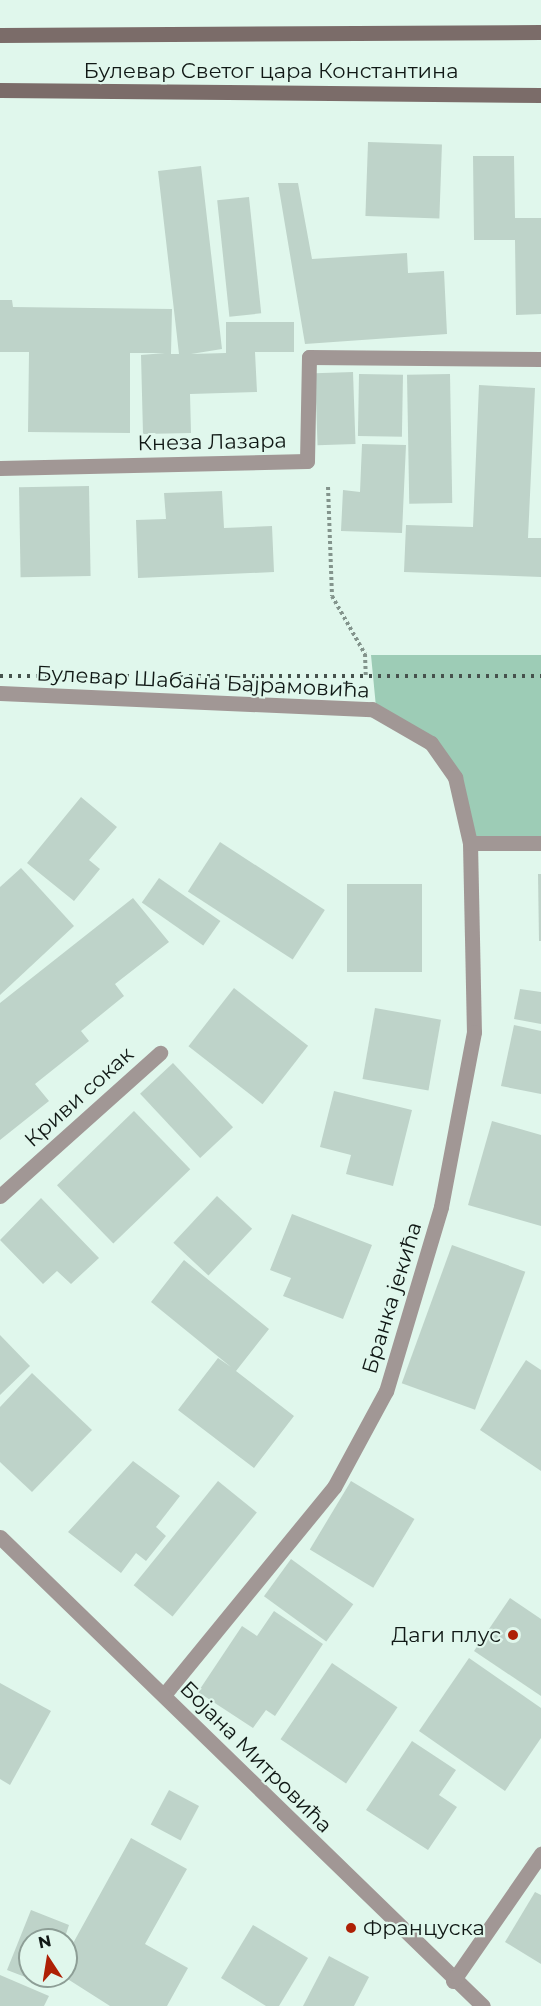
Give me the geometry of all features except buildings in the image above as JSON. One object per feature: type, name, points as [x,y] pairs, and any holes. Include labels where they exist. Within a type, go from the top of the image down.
[{"type":"main road","name":"Булевар Светог цара Константина","points":[[0,35],[541,32]]},
{"type":"main road","name":"Булевар Светог цара Константина","points":[[0,90],[541,95]]},
{"type":"street","name":"Кнеза Лазара","points":[[0,468],[307,461],[309,357],[541,359]]},
{"type":"street","name":"Булевар Шабана Бајрамовића","points":[[0,693],[372,709],[437,751],[455,777],[470,843]]},
{"type":"street","points":[[470,843],[541,843]]},
{"type":"street","name":"Бранка јекића","points":[[164,1695],[334,1487],[386,1391],[441,1207],[474,1032],[470,843]]},
{"type":"street","name":"Криви сокак","points":[[0,1196],[160,1053]]},
{"type":"street","name":"Бојана Митровића","points":[[0,1537],[164,1695],[453,1981],[483,2006]]},
{"type":"street","points":[[453,1981],[541,1854]]},
{"type":"path","points":[[307,461],[330,489],[332,596],[365,654],[372,709]]},
{"type":"green space","points":[[371,655],[541,655],[541,836],[476,836],[459,776],[376,707]]},
{"type":"railway","points":[[0,676],[541,676]]},
{"type":"place","name":"Даги плус","points":[[513,1635]]},
{"type":"place","name":"Француска","points":[[351,1928]]}]
